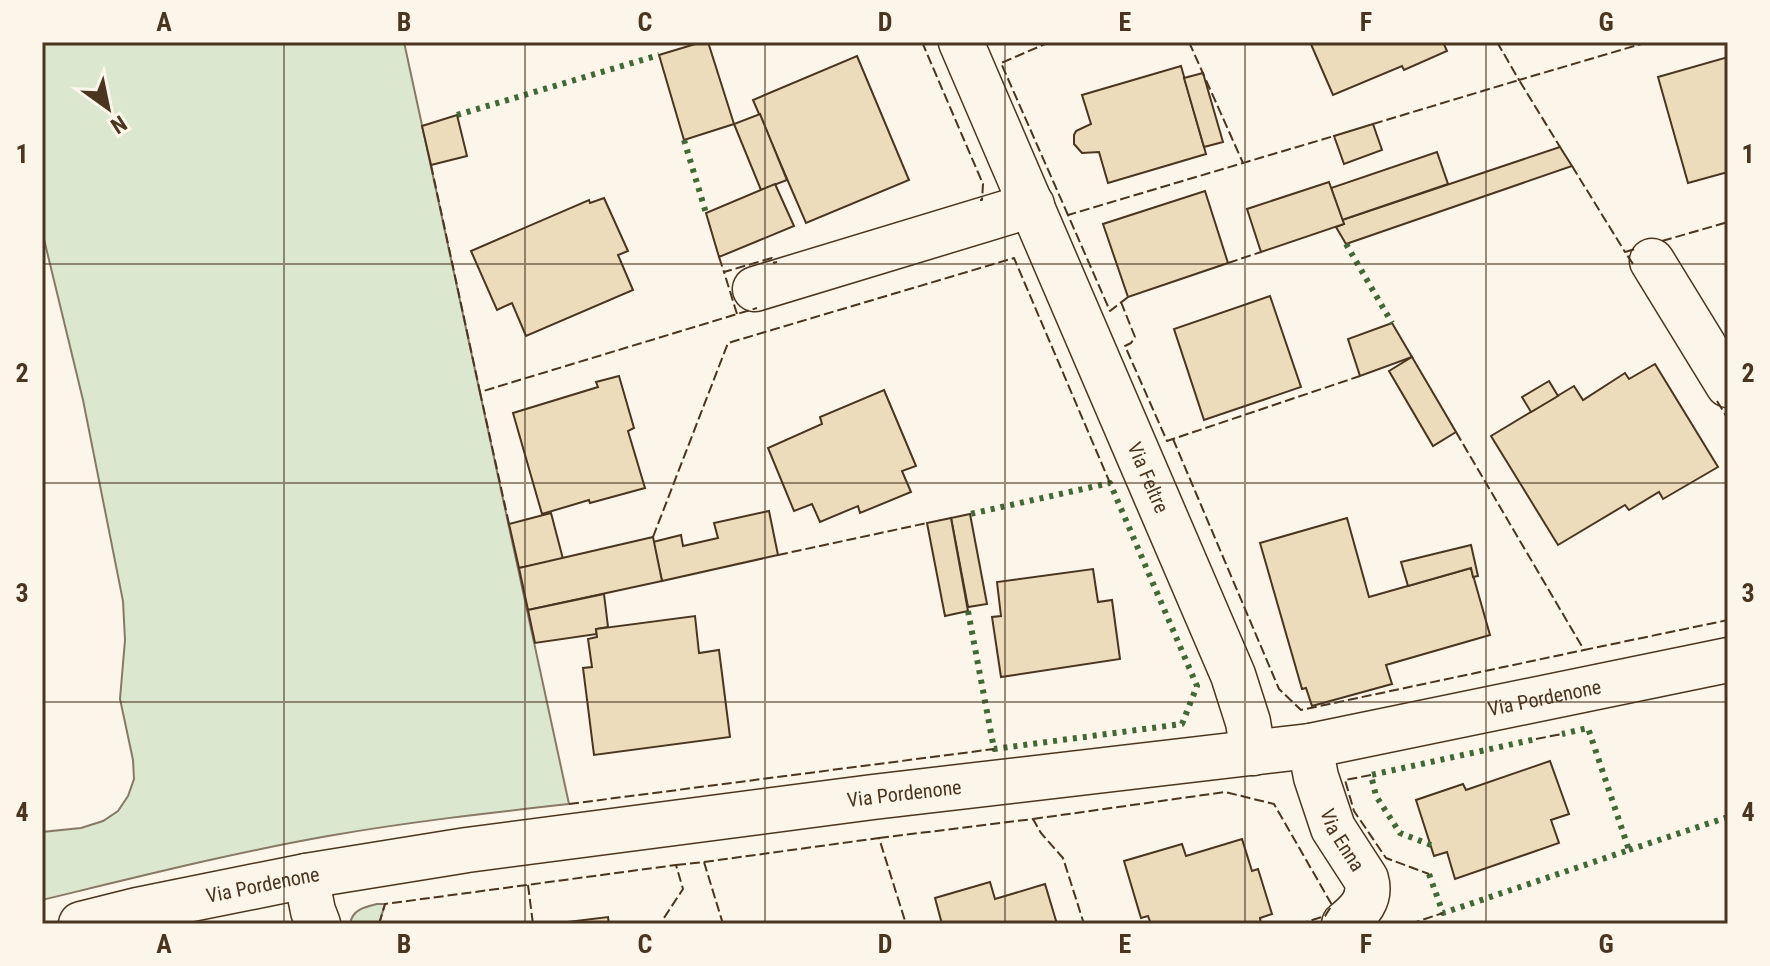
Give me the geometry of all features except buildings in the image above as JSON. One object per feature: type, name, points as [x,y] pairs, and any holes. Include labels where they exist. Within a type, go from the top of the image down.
[{"type":"street","name":"Via Feltre","points":[[961,42],[1233,675],[1248,722],[1253,753]]},
{"type":"street","points":[[755,289],[1032,205]]},
{"type":"street","points":[[1652,261],[1728,385]]},
{"type":"street","name":"Via Pordenone","points":[[81,924],[306,876],[467,850],[771,810],[1310,746],[1728,660]]},
{"type":"street","name":"Via Enna","points":[[1310,746],[1316,777],[1333,828],[1368,887],[1358,912],[1344,924]]},
{"type":"street","points":[[306,876],[318,924]]},
{"type":"green space","points":[[42,42],[404,42],[569,804],[328,836],[42,900],[42,832],[81,828],[103,821],[118,811],[134,779],[120,699],[125,640],[123,601],[83,400],[42,231]]},
{"type":"green space","points":[[385,904],[379,924],[350,924],[356,912]]},
{"type":"hedge","points":[[457,115],[659,55]]},
{"type":"hedge","points":[[684,140],[706,213]]},
{"type":"hedge","points":[[1346,244],[1392,323]]},
{"type":"hedge","points":[[968,611],[994,749],[1182,724],[1197,686],[1110,483],[970,514]]},
{"type":"hedge","points":[[1429,874],[1443,913],[1629,850],[1588,728],[1562,734]]},
{"type":"hedge","points":[[1431,845],[1400,833],[1376,796],[1371,775],[1536,739]]},
{"type":"hedge","points":[[1629,850],[1728,817]]},
{"type":"fence","points":[[922,42],[983,184],[980,200]]},
{"type":"fence","points":[[1050,42],[1001,63],[1068,215]]},
{"type":"fence","points":[[1189,42],[1243,163]]},
{"type":"fence","points":[[1497,42],[1519,80],[1648,42]]},
{"type":"fence","points":[[1373,124],[1519,80],[1560,147]]},
{"type":"fence","points":[[1128,297],[1110,311],[1068,215],[1334,136]]},
{"type":"fence","points":[[431,165],[480,392]]},
{"type":"fence","points":[[1572,166],[1625,252]]},
{"type":"fence","points":[[1662,241],[1728,222]]},
{"type":"fence","points":[[1633,264],[1625,252],[1638,248]]},
{"type":"fence","points":[[1228,263],[1261,252]]},
{"type":"fence","points":[[719,257],[724,272]]},
{"type":"fence","points":[[737,314],[724,272],[772,258],[774,263],[777,262]]},
{"type":"fence","points":[[653,537],[728,343],[1014,258],[1110,483]]},
{"type":"fence","points":[[1121,302],[1135,337],[1125,346],[1167,441],[1360,376]]},
{"type":"fence","points":[[509,524],[480,392],[757,308]]},
{"type":"fence","points":[[1717,401],[1728,419]]},
{"type":"fence","points":[[1456,432],[1584,650],[1728,620]]},
{"type":"fence","points":[[1173,439],[1279,689],[1301,710],[1584,650]]},
{"type":"fence","points":[[778,555],[927,523]]},
{"type":"fence","points":[[1536,739],[1562,734]]},
{"type":"fence","points":[[569,804],[994,749]]},
{"type":"fence","points":[[1371,775],[1345,780],[1354,811],[1386,858],[1429,874]]},
{"type":"fence","points":[[1033,819],[1225,792],[1274,804],[1332,905],[1325,916],[1300,924]]},
{"type":"fence","points":[[879,838],[1033,819],[1063,858],[1084,924]]},
{"type":"fence","points":[[704,862],[879,838],[906,924]]},
{"type":"fence","points":[[676,865],[704,862],[723,924]]},
{"type":"fence","points":[[379,924],[385,904],[676,865],[683,889],[660,924]]},
{"type":"fence","points":[[528,885],[533,924]]},
{"type":"fence","points":[[1410,924],[1443,913]]},
{"type":"fence","points":[[206,924],[258,924]]}]
